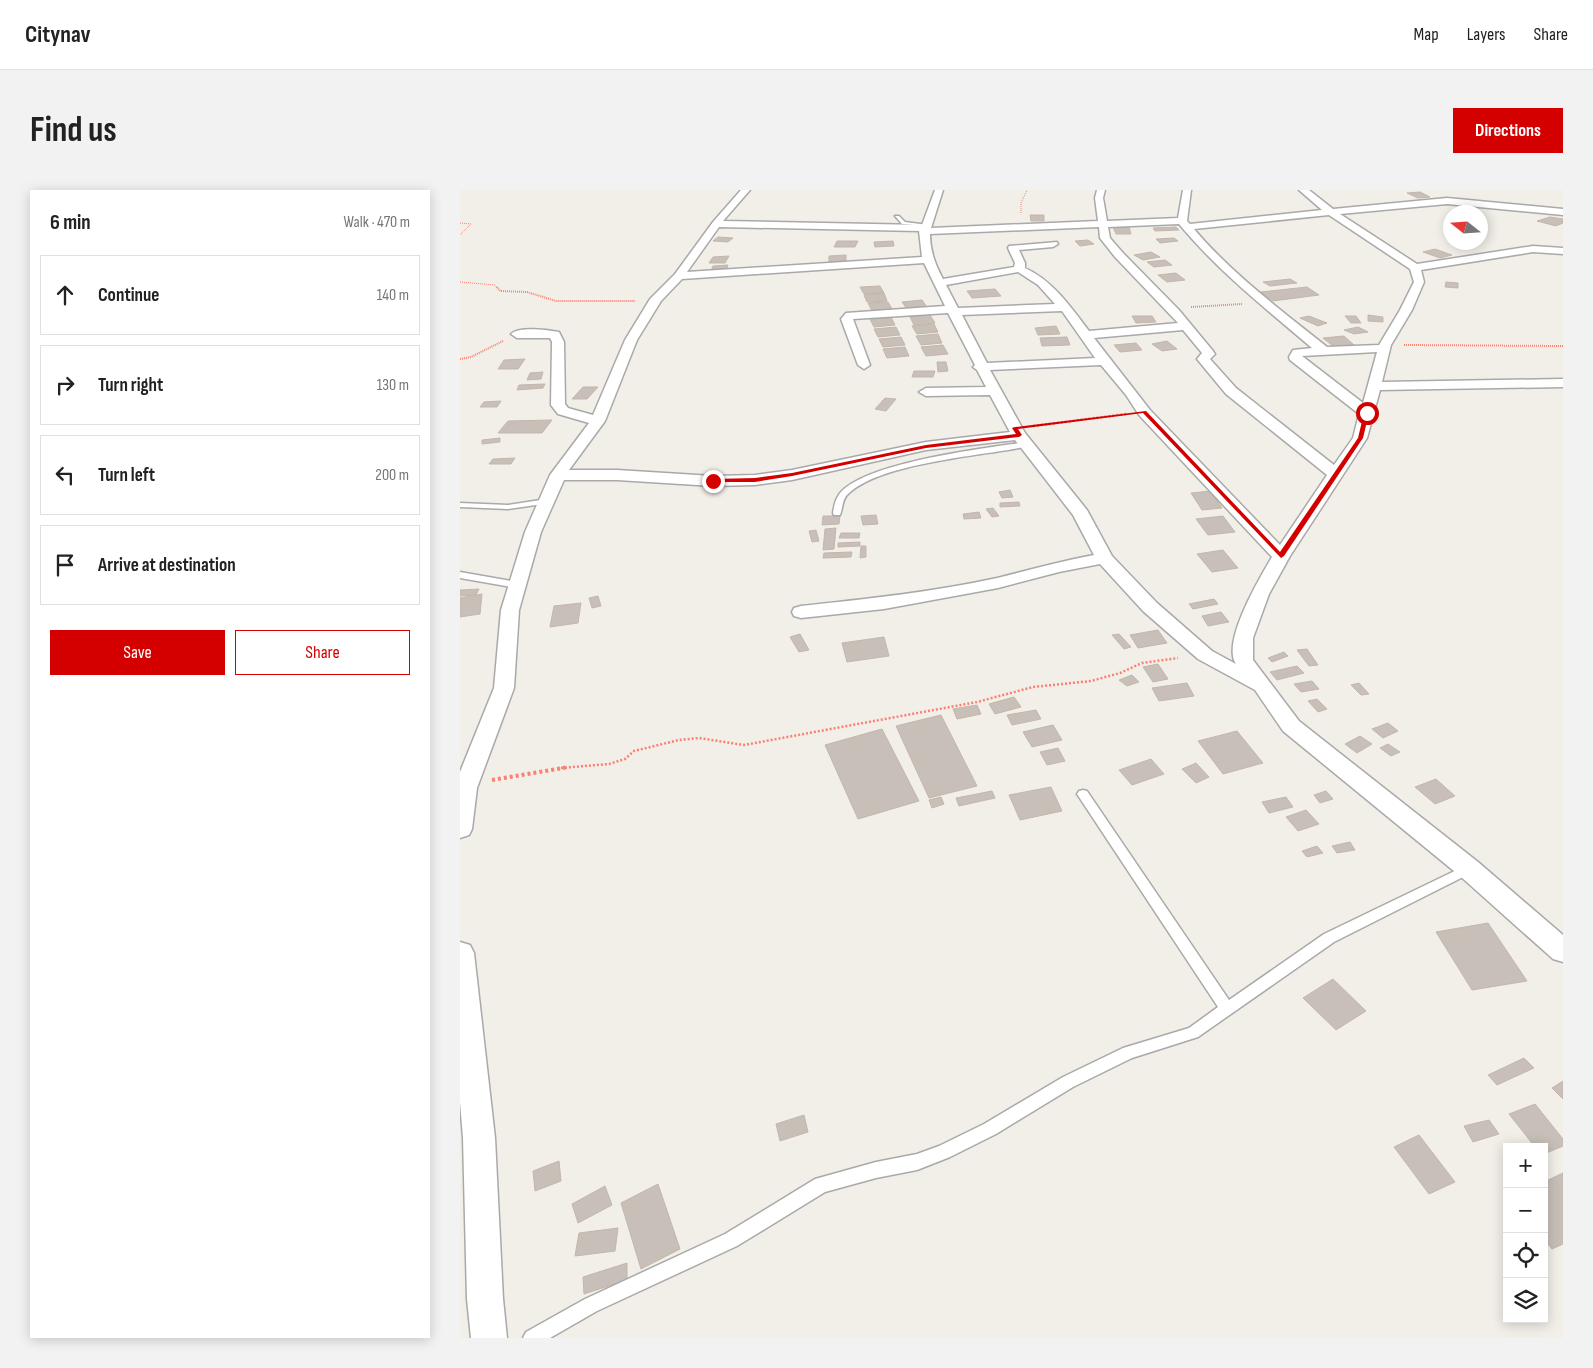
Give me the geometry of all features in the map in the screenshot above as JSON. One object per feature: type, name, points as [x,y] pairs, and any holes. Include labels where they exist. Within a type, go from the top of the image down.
[{"type":"street","points":[[460,829],[464,788],[504,688],[510,610],[533,532],[558,475],[598,421],[630,340],[656,300],[679,276],[716,224],[746,190]]},
{"type":"street","points":[[939,190],[925,228],[924,242],[927,258],[980,367],[1020,436],[1080,514],[1104,558],[1150,607],[1205,655],[1263,688]]},
{"type":"street","points":[[1101,190],[1099,198],[1105,238],[1187,326],[1209,354],[1203,359],[1231,391],[1336,474]]},
{"type":"street","points":[[1187,190],[1185,224],[1203,246],[1325,352]]},
{"type":"street","points":[[1303,190],[1331,212],[1414,268],[1419,282],[1406,310],[1385,346],[1360,438],[1281,556],[1260,594],[1243,638],[1243,660],[1291,726],[1469,868],[1563,950]]},
{"type":"street","points":[[716,224],[764,227],[850,226],[925,228],[1185,224],[1447,201],[1563,212]]},
{"type":"street","points":[[1019,269],[1020,263],[1013,248],[1054,244]]},
{"type":"street","points":[[1414,268],[1519,251],[1563,251]]},
{"type":"street","points":[[877,252],[927,258]]},
{"type":"street","points":[[679,276],[927,258]]},
{"type":"street","points":[[939,282],[1019,269],[1024,270],[1042,283],[1064,307],[1104,361],[1138,400],[1144,412],[1281,556]]},
{"type":"street","points":[[864,365],[847,319],[850,316],[1064,307]]},
{"type":"street","points":[[1085,335],[1187,326]]},
{"type":"street","points":[[517,334],[540,333],[555,335],[558,342],[558,405],[563,411],[598,421]]},
{"type":"street","points":[[1367,413],[1295,357],[1297,353],[1302,352],[1325,352],[1385,346]]},
{"type":"street","points":[[980,367],[1104,361]]},
{"type":"street","points":[[1375,386],[1563,383]]},
{"type":"street","points":[[926,392],[993,391]]},
{"type":"street","points":[[558,475],[617,475],[713,481],[755,480],[792,475],[926,446],[1020,436]]},
{"type":"street","points":[[801,612],[884,604],[998,584],[1057,567],[1104,558]]},
{"type":"street","points":[[460,953],[478,1138],[488,1338]]},
{"type":"lane","points":[[897,217],[904,222],[925,228]]},
{"type":"lane","points":[[837,513],[842,496],[857,483],[886,472],[1020,436]]},
{"type":"lane","points":[[460,505],[508,507],[547,501]]},
{"type":"lane","points":[[460,575],[517,585]]},
{"type":"lane","points":[[1083,794],[1228,1010]]},
{"type":"lane","points":[[532,1338],[591,1305],[731,1240],[821,1185],[876,1170],[917,1162],[944,1152],[990,1129],[1068,1082],[1128,1053],[1193,1033],[1329,938],[1469,868]]},
{"type":"path","points":[[460,223],[471,224],[460,235]]},
{"type":"path","points":[[460,282],[495,286],[500,291],[527,292],[556,301],[611,302],[656,300]]},
{"type":"path","points":[[1175,312],[1188,311],[1191,307],[1266,302]]},
{"type":"path","points":[[460,359],[471,357],[517,334]]},
{"type":"path","points":[[1385,346],[1563,346]]},
{"type":"path","points":[[1020,436],[1144,412]]},
{"type":"path","points":[[464,788],[498,778],[570,766],[609,764],[625,758],[634,751],[679,740],[699,738],[744,745],[977,702],[1033,688],[1091,681],[1120,673],[1142,663],[1205,655]]},
{"type":"building","points":[[1420,192],[1430,197],[1418,198],[1407,193]]},
{"type":"building","points":[[1030,215],[1044,215],[1044,221],[1031,221]]},
{"type":"building","points":[[1550,217],[1563,219],[1563,223],[1556,226],[1537,221]]},
{"type":"building","points":[[1113,227],[1129,227],[1131,234],[1116,234]]},
{"type":"building","points":[[1176,227],[1179,230],[1155,231],[1153,228]]},
{"type":"building","points":[[718,237],[733,238],[728,242],[713,241]]},
{"type":"building","points":[[1174,238],[1178,241],[1160,243],[1156,239]]},
{"type":"building","points":[[1088,240],[1094,244],[1080,246],[1075,241]]},
{"type":"building","points":[[837,241],[858,241],[855,247],[834,247]]},
{"type":"building","points":[[893,241],[894,246],[875,247],[874,242]]},
{"type":"building","points":[[1435,249],[1452,255],[1440,258],[1423,252]]},
{"type":"building","points":[[1151,252],[1160,257],[1143,260],[1134,255]]},
{"type":"building","points":[[846,255],[846,261],[829,262],[829,256]]},
{"type":"building","points":[[729,256],[725,263],[709,263],[713,257]]},
{"type":"building","points":[[1165,260],[1172,265],[1154,267],[1147,262]]},
{"type":"building","points":[[728,265],[726,271],[711,271],[713,266]]},
{"type":"building","points":[[1176,273],[1185,280],[1167,282],[1158,275]]},
{"type":"building","points":[[1290,279],[1297,283],[1270,286],[1263,282]]},
{"type":"building","points":[[1446,282],[1458,283],[1458,288],[1445,287]]},
{"type":"building","points":[[880,286],[884,293],[864,294],[860,287]]},
{"type":"building","points":[[1307,287],[1319,295],[1273,301],[1261,292]]},
{"type":"building","points":[[995,289],[1001,296],[972,298],[967,291]]},
{"type":"building","points":[[884,293],[887,301],[867,302],[864,295]]},
{"type":"building","points":[[922,300],[927,307],[907,309],[902,302]]},
{"type":"building","points":[[888,302],[892,309],[872,311],[868,303]]},
{"type":"building","points":[[930,315],[935,323],[914,325],[910,317]]},
{"type":"building","points":[[1368,315],[1383,317],[1383,322],[1368,321]]},
{"type":"building","points":[[1132,316],[1152,316],[1156,322],[1136,323]]},
{"type":"building","points":[[1309,316],[1327,323],[1318,326],[1300,318]]},
{"type":"building","points":[[1345,316],[1356,316],[1361,323],[1351,323]]},
{"type":"building","points":[[891,317],[895,325],[874,327],[870,319]]},
{"type":"building","points":[[934,324],[938,332],[917,334],[912,326]]},
{"type":"building","points":[[1056,326],[1060,334],[1038,335],[1035,328]]},
{"type":"building","points":[[896,327],[900,335],[878,337],[874,329]]},
{"type":"building","points":[[1358,327],[1368,332],[1354,334],[1344,330]]},
{"type":"building","points":[[938,334],[942,343],[921,345],[916,336]]},
{"type":"building","points":[[1344,336],[1354,345],[1334,347],[1323,338]]},
{"type":"building","points":[[901,337],[905,345],[883,347],[879,339]]},
{"type":"building","points":[[1067,337],[1070,345],[1042,346],[1040,338]]},
{"type":"building","points":[[1167,341],[1177,349],[1162,351],[1152,344]]},
{"type":"building","points":[[1136,343],[1142,350],[1120,352],[1114,345]]},
{"type":"building","points":[[943,345],[948,354],[926,356],[921,347]]},
{"type":"building","points":[[905,347],[909,356],[887,358],[883,349]]},
{"type":"building","points":[[525,359],[518,369],[498,369],[504,360]]},
{"type":"building","points":[[937,362],[946,362],[948,371],[938,372]]},
{"type":"building","points":[[914,371],[935,371],[933,377],[912,377]]},
{"type":"building","points":[[543,372],[541,379],[527,380],[530,373]]},
{"type":"building","points":[[545,384],[543,388],[517,390],[519,385]]},
{"type":"building","points":[[583,387],[598,387],[587,399],[572,399]]},
{"type":"building","points":[[885,398],[896,399],[886,411],[875,409]]},
{"type":"building","points":[[501,401],[497,407],[480,407],[484,402]]},
{"type":"building","points":[[552,420],[542,433],[498,433],[508,421]]},
{"type":"building","points":[[500,438],[500,442],[482,444],[482,440]]},
{"type":"building","points":[[515,458],[511,464],[489,464],[493,459]]},
{"type":"building","points":[[1010,490],[1013,497],[1002,498],[999,492]]},
{"type":"building","points":[[1211,491],[1222,508],[1202,510],[1191,493]]},
{"type":"building","points":[[1019,502],[1020,506],[1000,507],[1000,503]]},
{"type":"building","points":[[993,508],[999,516],[992,517],[986,509]]},
{"type":"building","points":[[979,512],[981,518],[964,519],[963,514]]},
{"type":"building","points":[[876,515],[878,524],[863,525],[861,516]]},
{"type":"building","points":[[823,516],[840,516],[839,524],[822,525]]},
{"type":"building","points":[[1223,516],[1235,532],[1208,535],[1196,519]]},
{"type":"building","points":[[836,528],[834,549],[823,550],[825,529]]},
{"type":"building","points":[[816,530],[819,541],[812,542],[809,531]]},
{"type":"building","points":[[841,533],[860,533],[859,538],[839,538]]},
{"type":"building","points":[[860,542],[860,546],[838,547],[838,543]]},
{"type":"building","points":[[861,546],[866,546],[866,557],[860,558]]},
{"type":"building","points":[[1223,550],[1238,568],[1212,572],[1197,554]]},
{"type":"building","points":[[852,552],[851,557],[823,558],[824,553]]},
{"type":"building","points":[[479,589],[476,595],[460,596],[460,590]]},
{"type":"building","points":[[482,594],[480,614],[460,617],[460,598]]},
{"type":"building","points":[[598,596],[601,606],[592,608],[589,598]]},
{"type":"building","points":[[1214,599],[1218,604],[1193,609],[1189,604]]},
{"type":"building","points":[[581,603],[578,623],[550,627],[554,606]]},
{"type":"building","points":[[1221,612],[1229,622],[1208,626],[1202,616]]},
{"type":"building","points":[[1158,630],[1167,643],[1138,648],[1130,635]]},
{"type":"building","points":[[800,634],[809,650],[799,652],[790,637]]},
{"type":"building","points":[[1119,634],[1131,647],[1124,649],[1112,635]]},
{"type":"building","points":[[884,637],[889,656],[847,662],[842,643]]},
{"type":"building","points":[[1307,649],[1318,665],[1309,666],[1297,650]]},
{"type":"building","points":[[1284,652],[1288,656],[1272,662],[1268,658]]},
{"type":"building","points":[[1158,664],[1168,679],[1153,682],[1143,667]]},
{"type":"building","points":[[1297,666],[1304,673],[1277,680],[1270,672]]},
{"type":"building","points":[[1132,675],[1139,682],[1127,686],[1119,680]]},
{"type":"building","points":[[1312,681],[1319,689],[1301,692],[1294,684]]},
{"type":"building","points":[[1187,683],[1194,696],[1159,701],[1152,688]]},
{"type":"building","points":[[1359,683],[1369,694],[1361,695],[1351,685]]},
{"type":"building","points":[[1014,697],[1021,707],[995,714],[989,704]]},
{"type":"building","points":[[1317,699],[1327,709],[1318,712],[1308,701]]},
{"type":"building","points":[[977,705],[981,714],[957,719],[953,709]]},
{"type":"building","points":[[1036,710],[1041,719],[1012,725],[1007,715]]},
{"type":"building","points":[[941,715],[977,786],[929,798],[896,726]]},
{"type":"building","points":[[1388,723],[1398,731],[1383,738],[1372,729]]},
{"type":"building","points":[[1053,725],[1062,740],[1032,747],[1023,732]]},
{"type":"building","points":[[882,729],[919,801],[858,819],[825,745]]},
{"type":"building","points":[[1237,731],[1263,763],[1223,774],[1198,741]]},
{"type":"building","points":[[1360,736],[1372,744],[1357,753],[1345,744]]},
{"type":"building","points":[[1388,744],[1400,752],[1391,756],[1380,748]]},
{"type":"building","points":[[1058,748],[1065,761],[1047,765],[1040,752]]},
{"type":"building","points":[[1151,759],[1164,774],[1132,785],[1119,770]]},
{"type":"building","points":[[1196,763],[1209,777],[1196,783],[1182,769]]},
{"type":"building","points":[[1436,779],[1455,796],[1435,804],[1415,787]]},
{"type":"building","points":[[1051,787],[1062,811],[1020,820],[1009,795]]},
{"type":"building","points":[[992,791],[995,798],[959,806],[956,798]]},
{"type":"building","points":[[1326,791],[1333,799],[1320,803],[1314,795]]},
{"type":"building","points":[[941,797],[944,804],[932,808],[929,800]]},
{"type":"building","points":[[1286,797],[1293,807],[1269,813],[1262,802]]},
{"type":"building","points":[[1306,810],[1319,824],[1298,831],[1286,817]]},
{"type":"building","points":[[1350,842],[1355,850],[1337,853],[1332,846]]},
{"type":"building","points":[[1317,846],[1323,853],[1307,857],[1302,851]]},
{"type":"building","points":[[1488,923],[1527,981],[1472,990],[1436,932]]},
{"type":"building","points":[[1333,979],[1366,1011],[1336,1030],[1303,998]]},
{"type":"building","points":[[1524,1058],[1534,1068],[1497,1085],[1488,1075]]},
{"type":"building","points":[[1563,1081],[1563,1099],[1552,1088]]},
{"type":"building","points":[[1535,1104],[1563,1139],[1563,1146],[1548,1152],[1548,1143],[1532,1143],[1509,1114]]},
{"type":"building","points":[[804,1115],[808,1132],[780,1141],[776,1124]]},
{"type":"building","points":[[1489,1120],[1499,1134],[1473,1142],[1464,1126]]},
{"type":"building","points":[[1419,1135],[1455,1182],[1429,1194],[1394,1147]]},
{"type":"building","points":[[559,1161],[561,1181],[535,1191],[533,1171]]},
{"type":"building","points":[[1563,1173],[1563,1244],[1552,1249],[1548,1244],[1548,1180]]},
{"type":"building","points":[[658,1184],[680,1249],[641,1269],[621,1203]]},
{"type":"building","points":[[605,1186],[612,1205],[578,1223],[572,1204]]},
{"type":"building","points":[[618,1228],[615,1251],[575,1256],[579,1233]]},
{"type":"building","points":[[627,1263],[627,1280],[584,1294],[583,1277]]},
{"type":"route","points":[[713,481],[755,480],[792,475],[926,446],[1019,435],[1015,428],[1144,412],[1281,556],[1360,438],[1367,413]]}]
